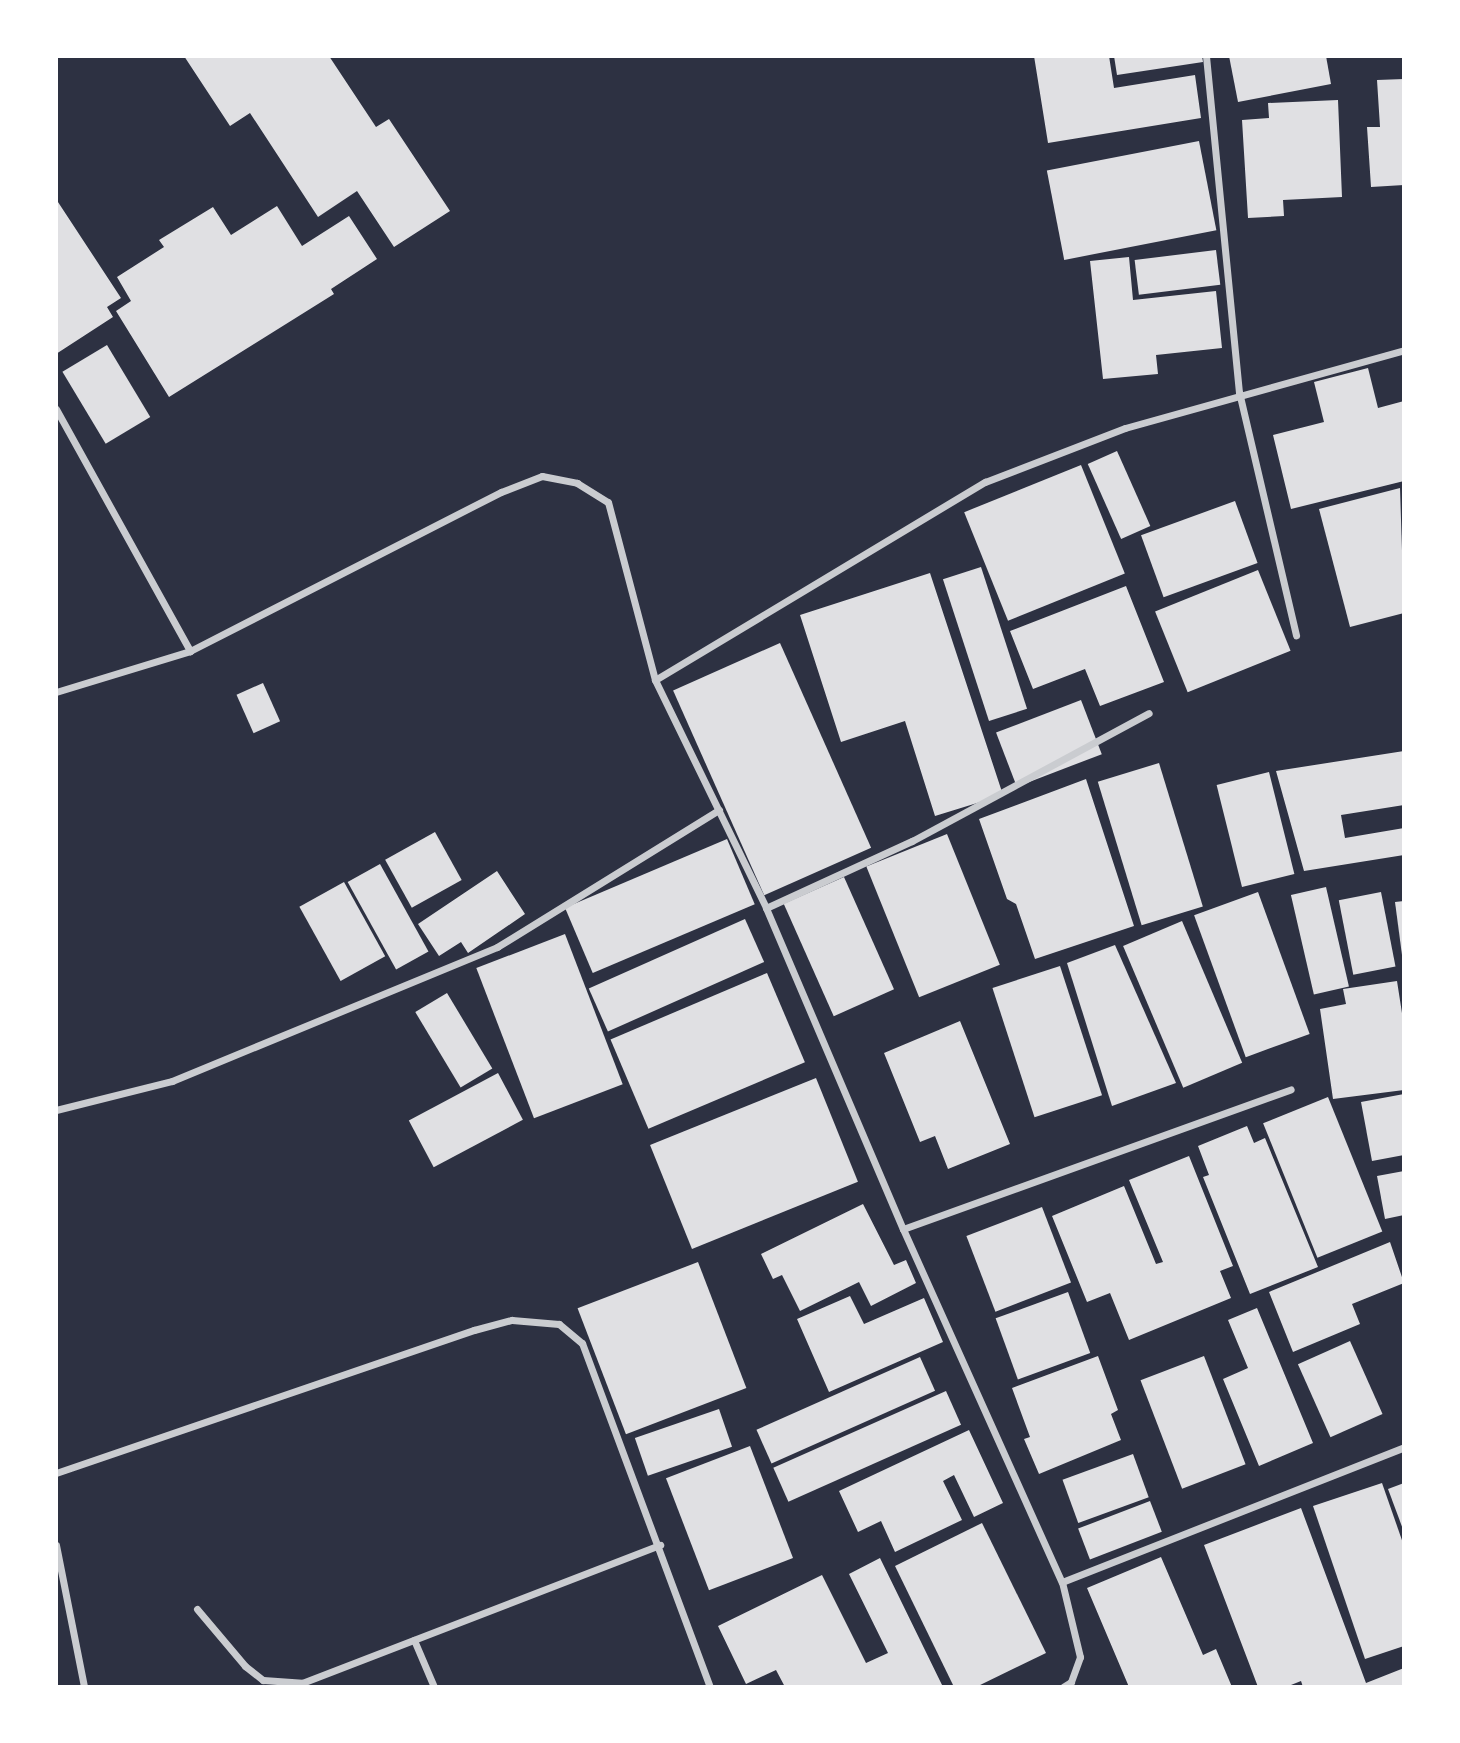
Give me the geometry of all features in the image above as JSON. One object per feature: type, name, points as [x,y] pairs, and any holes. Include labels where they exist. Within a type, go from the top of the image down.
[{"type":"street","points":[[1206,56],[1240,392],[1296,635]]},
{"type":"street","points":[[655,680],[985,482],[1125,428],[1240,392],[1404,350]]},
{"type":"street","points":[[56,409],[190,650]]},
{"type":"street","points":[[56,692],[190,650],[501,492],[542,476],[577,483],[608,502],[655,680],[766,908],[903,1229],[1062,1582],[1080,1657],[1071,1682],[1063,1687]]},
{"type":"street","points":[[766,908],[912,841],[1149,713]]},
{"type":"street","points":[[56,1110],[172,1081],[497,947],[719,810]]},
{"type":"street","points":[[903,1229],[1291,1089]]},
{"type":"street","points":[[56,1473],[474,1329],[512,1320],[559,1324],[582,1343],[660,1545],[710,1687]]},
{"type":"street","points":[[1062,1582],[1404,1447]]},
{"type":"street","points":[[56,1545],[85,1687]]},
{"type":"street","points":[[197,1609],[245,1666],[263,1680],[302,1683],[660,1545]]},
{"type":"street","points":[[414,1640],[434,1687]]},
{"type":"building","points":[[184,56],[329,56],[376,127],[389,119],[450,211],[394,247],[357,191],[318,217],[250,113],[230,126]]},
{"type":"building","points":[[1034,56],[1109,56],[1114,88],[1195,75],[1201,118],[1048,143]]},
{"type":"building","points":[[1114,56],[1202,56],[1203,62],[1117,75]]},
{"type":"building","points":[[1229,56],[1326,56],[1331,84],[1238,102]]},
{"type":"building","points":[[1404,79],[1404,185],[1371,187],[1367,127],[1380,127],[1377,80]]},
{"type":"building","points":[[1338,100],[1342,197],[1283,200],[1284,216],[1248,218],[1242,120],[1269,118],[1268,103]]},
{"type":"building","points":[[1199,141],[1216,230],[1064,260],[1047,171]]},
{"type":"building","points":[[56,199],[121,298],[107,307],[113,317],[56,354]]},
{"type":"building","points":[[277,206],[302,246],[349,216],[377,259],[331,289],[334,294],[169,397],[116,311],[131,301],[117,277],[164,247],[159,240],[213,207],[231,235]]},
{"type":"building","points":[[1216,250],[1220,285],[1139,295],[1135,260]]},
{"type":"building","points":[[1129,257],[1133,300],[1216,291],[1222,348],[1156,355],[1158,374],[1103,379],[1090,261]]},
{"type":"building","points":[[107,345],[150,417],[106,444],[62,372]]},
{"type":"building","points":[[1368,368],[1378,408],[1404,401],[1404,481],[1291,509],[1273,435],[1324,422],[1314,382]]},
{"type":"building","points":[[1117,451],[1150,526],[1121,539],[1088,464]]},
{"type":"building","points":[[1081,465],[1125,573],[1008,621],[964,512]]},
{"type":"building","points":[[1400,488],[1404,613],[1350,627],[1319,509]]},
{"type":"building","points":[[1235,501],[1258,563],[1164,597],[1141,535]]},
{"type":"building","points":[[981,567],[1027,709],[989,721],[943,579]]},
{"type":"building","points":[[1258,570],[1291,651],[1188,692],[1155,612]]},
{"type":"building","points":[[930,573],[1003,795],[935,816],[905,721],[841,742],[800,615]]},
{"type":"building","points":[[1126,586],[1164,682],[1100,706],[1085,669],[1033,689],[1010,631]]},
{"type":"building","points":[[780,643],[871,848],[764,895],[673,691]]},
{"type":"building","points":[[263,683],[280,721],[254,733],[237,695]]},
{"type":"building","points":[[1081,700],[1102,754],[1017,787],[996,733]]},
{"type":"building","points":[[1404,751],[1404,805],[1341,815],[1345,838],[1404,828],[1404,855],[1304,871],[1276,771]]},
{"type":"building","points":[[1159,763],[1203,906],[1142,925],[1098,782]]},
{"type":"building","points":[[1269,772],[1294,874],[1242,887],[1217,785]]},
{"type":"building","points":[[1086,779],[1134,926],[1035,959],[1016,904],[1007,899],[979,819]]},
{"type":"building","points":[[435,832],[462,880],[412,908],[385,860]]},
{"type":"building","points":[[947,834],[1000,965],[919,997],[866,867]]},
{"type":"building","points":[[727,839],[755,904],[593,973],[565,908]]},
{"type":"building","points":[[380,864],[428,951],[396,969],[348,882]]},
{"type":"building","points":[[497,871],[525,914],[468,953],[461,942],[439,956],[418,924]]},
{"type":"building","points":[[844,877],[894,989],[834,1016],[784,904]]},
{"type":"building","points":[[344,882],[385,956],[341,981],[299,907]]},
{"type":"building","points":[[1326,887],[1349,986],[1314,994],[1291,895]]},
{"type":"building","points":[[1258,892],[1310,1034],[1246,1057],[1194,915]]},
{"type":"building","points":[[1381,892],[1396,967],[1353,975],[1339,900]]},
{"type":"building","points":[[1404,901],[1404,955],[1402,955],[1395,902]]},
{"type":"building","points":[[745,919],[764,962],[608,1031],[589,989]]},
{"type":"building","points":[[1182,921],[1242,1063],[1183,1088],[1123,946]]},
{"type":"building","points":[[565,934],[623,1084],[534,1118],[476,968]]},
{"type":"building","points":[[1115,945],[1176,1083],[1112,1106],[1067,963]]},
{"type":"building","points":[[1060,966],[1102,1095],[1035,1117],[992,988]]},
{"type":"building","points":[[767,973],[805,1062],[648,1129],[611,1039]]},
{"type":"building","points":[[1397,981],[1404,1026],[1404,1090],[1333,1099],[1320,1009],[1346,1004],[1343,989]]},
{"type":"building","points":[[447,993],[492,1068],[461,1087],[415,1012]]},
{"type":"building","points":[[960,1021],[1010,1144],[948,1169],[935,1136],[920,1142],[884,1053]]},
{"type":"building","points":[[498,1073],[523,1120],[434,1167],[409,1120]]},
{"type":"building","points":[[816,1078],[858,1182],[692,1249],[650,1145]]},
{"type":"building","points":[[1404,1094],[1404,1155],[1372,1161],[1361,1102]]},
{"type":"building","points":[[1328,1097],[1382,1231],[1317,1258],[1263,1123]]},
{"type":"building","points":[[1247,1126],[1254,1143],[1265,1138],[1318,1267],[1250,1294],[1203,1177],[1209,1175],[1198,1146]]},
{"type":"building","points":[[1189,1156],[1233,1266],[1220,1271],[1231,1298],[1129,1340],[1110,1293],[1087,1302],[1052,1216],[1124,1186],[1156,1264],[1163,1262],[1129,1180]]},
{"type":"building","points":[[1404,1171],[1404,1215],[1385,1219],[1377,1176]]},
{"type":"building","points":[[863,1204],[894,1265],[906,1260],[916,1283],[871,1306],[859,1282],[800,1311],[782,1275],[773,1279],[761,1254]]},
{"type":"building","points":[[1042,1207],[1071,1283],[995,1312],[966,1236]]},
{"type":"building","points":[[1390,1242],[1404,1283],[1352,1304],[1360,1324],[1293,1352],[1269,1292]]},
{"type":"building","points":[[698,1262],[746,1388],[626,1434],[578,1308]]},
{"type":"building","points":[[1068,1292],[1090,1353],[1018,1379],[996,1318]]},
{"type":"building","points":[[850,1296],[864,1324],[924,1298],[943,1342],[829,1392],[797,1319]]},
{"type":"building","points":[[1257,1308],[1313,1443],[1259,1466],[1223,1379],[1248,1368],[1228,1320]]},
{"type":"building","points":[[1350,1341],[1383,1414],[1330,1437],[1298,1364]]},
{"type":"building","points":[[1098,1356],[1118,1410],[1111,1414],[1121,1440],[1039,1474],[1024,1439],[1030,1437],[1012,1388]]},
{"type":"building","points":[[1204,1356],[1246,1464],[1182,1489],[1141,1380]]},
{"type":"building","points":[[920,1357],[935,1391],[772,1464],[756,1430]]},
{"type":"building","points":[[946,1391],[961,1425],[788,1502],[773,1468]]},
{"type":"building","points":[[719,1409],[732,1447],[648,1476],[635,1438]]},
{"type":"building","points":[[969,1430],[1003,1503],[974,1517],[954,1475],[943,1481],[962,1520],[895,1552],[881,1521],[858,1532],[839,1491]]},
{"type":"building","points":[[750,1446],[793,1558],[709,1590],[666,1478]]},
{"type":"building","points":[[1133,1454],[1149,1497],[1078,1523],[1063,1480]]},
{"type":"building","points":[[1382,1483],[1404,1546],[1404,1646],[1365,1659],[1313,1506]]},
{"type":"building","points":[[1404,1483],[1404,1532],[1388,1489]]},
{"type":"building","points":[[1150,1501],[1162,1532],[1090,1559],[1078,1529]]},
{"type":"building","points":[[1301,1508],[1366,1683],[1404,1668],[1404,1687],[1303,1687],[1301,1681],[1286,1687],[1258,1687],[1204,1545]]},
{"type":"building","points":[[982,1523],[1046,1653],[976,1687],[954,1687],[895,1566]]},
{"type":"building","points":[[1161,1557],[1203,1655],[1216,1649],[1232,1687],[1129,1687],[1087,1588]]},
{"type":"building","points":[[880,1558],[943,1687],[785,1687],[776,1670],[746,1684],[718,1626],[822,1575],[866,1663],[888,1653],[849,1574]]}]
